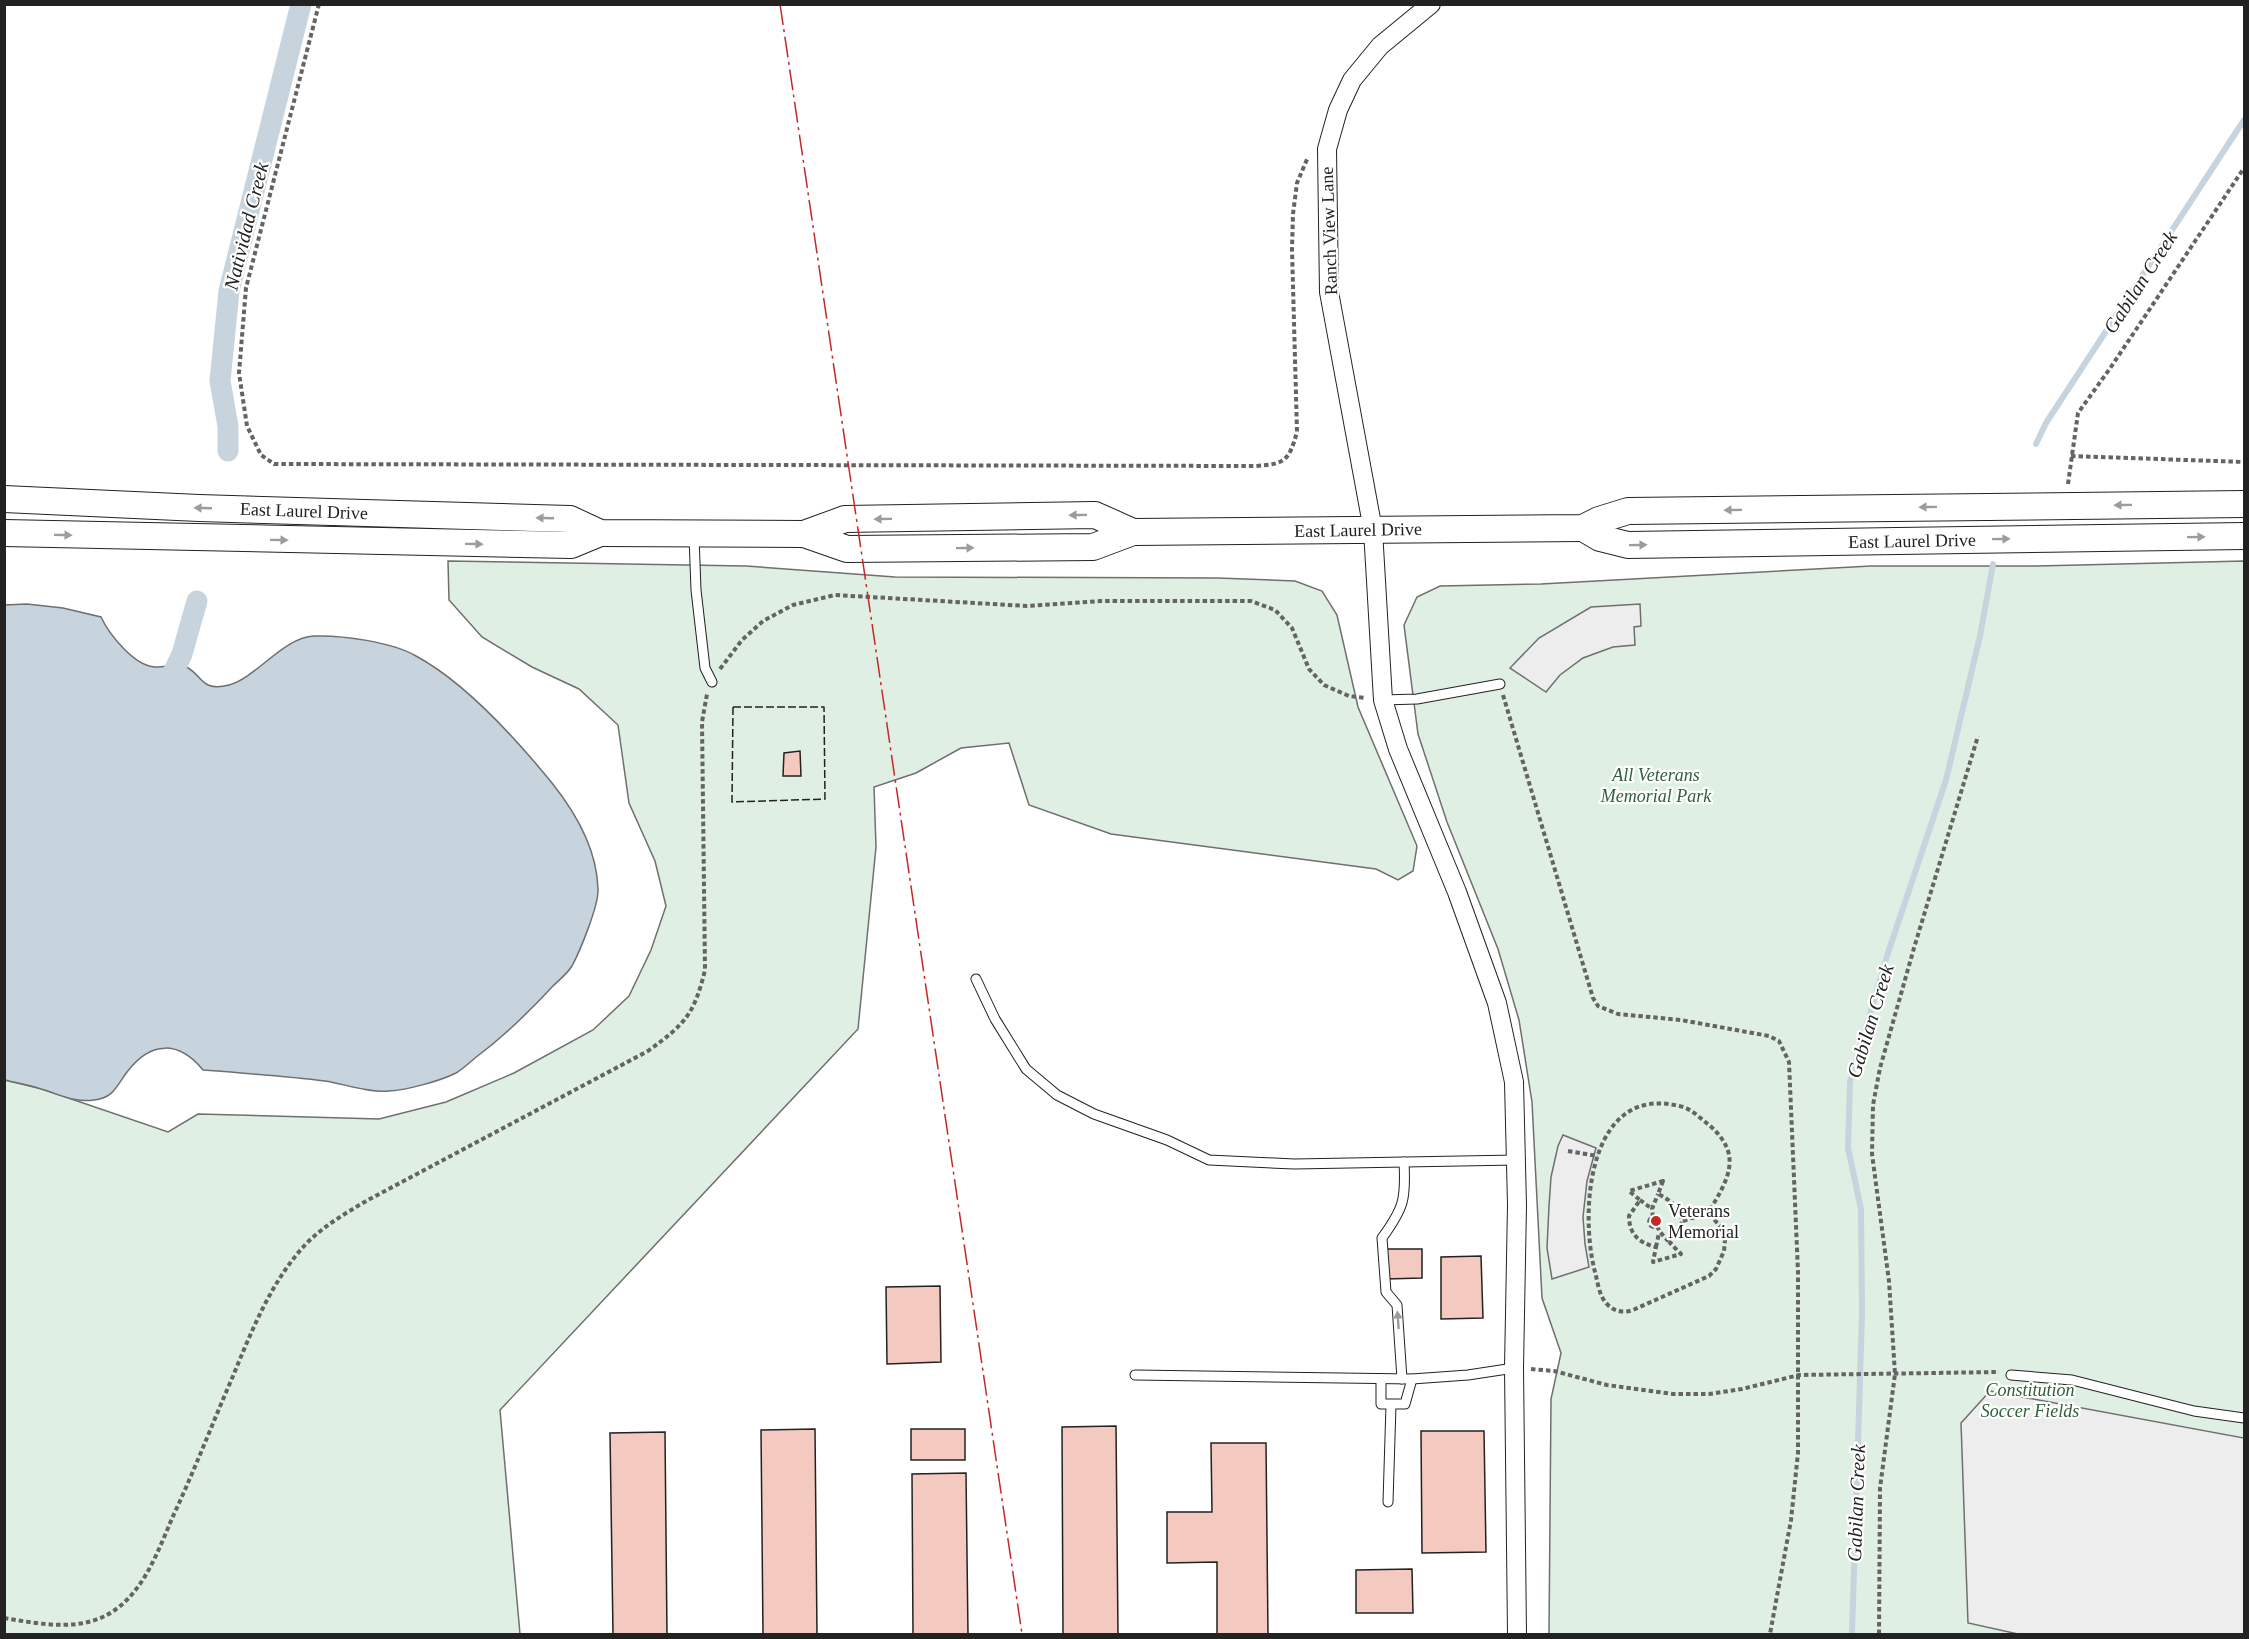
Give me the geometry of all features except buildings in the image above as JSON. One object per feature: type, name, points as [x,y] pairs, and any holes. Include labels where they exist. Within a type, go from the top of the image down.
[{"type":"main road","name":"East Laurel Drive","points":[[4,499],[199,508],[570,519],[600,532],[804,534],[848,549],[1093,547],[1133,532],[1583,528],[1599,520],[1628,511],[2244,504]]},
{"type":"main road","name":"East Laurel Drive","points":[[1583,528],[1600,538],[1628,545],[2244,536]]},
{"type":"main road","name":"East Laurel Drive","points":[[4,533],[572,545],[600,532]]},
{"type":"street","name":"Ranch View Lane","points":[[1431,4],[1380,46],[1352,80],[1338,110],[1327,148],[1329,292],[1373,530],[1383,700],[1398,749],[1457,892],[1497,1003],[1514,1082],[1517,1635]]},
{"type":"lane","points":[[694,533],[696,590],[705,668],[712,682]]},
{"type":"lane","points":[[1383,700],[1417,699],[1500,684]]},
{"type":"lane","points":[[976,979],[995,1019],[1026,1069],[1057,1095],[1094,1113],[1167,1140],[1209,1160],[1294,1164],[1516,1160]]},
{"type":"lane","points":[[1381,1378],[1381,1404],[1405,1404],[1407,1379],[1397,1305],[1386,1292],[1382,1238],[1398,1217],[1406,1194],[1404,1162]]},
{"type":"lane","points":[[1135,1375],[1407,1379],[1468,1375],[1514,1368]]},
{"type":"lane","points":[[2011,1375],[2072,1380],[2194,1411],[2244,1418]]},
{"type":"lane","points":[[1388,1502],[1391,1405]]},
{"type":"path","points":[[319,4],[246,288],[239,373],[247,426],[261,455],[274,464],[1256,466]]},
{"type":"path","points":[[2066,506],[2078,413],[2244,168]]},
{"type":"path","points":[[2071,456],[2244,462]]},
{"type":"path","points":[[4,1618],[63,1626],[83,1624],[115,1610],[141,1583],[160,1546],[248,1339],[268,1298],[286,1269],[306,1244],[327,1224],[648,1051],[679,1029],[698,1000],[705,970],[702,722],[705,700],[724,661],[763,621],[793,605],[835,595],[1027,606],[1101,601],[1251,601],[1275,610],[1292,628],[1309,669],[1324,685],[1348,696],[1383,700]]},
{"type":"path","points":[[1500,684],[1593,998],[1598,1006],[1618,1014],[1681,1020],[1769,1036],[1779,1041],[1789,1062],[1798,1272],[1797,1464],[1791,1520],[1770,1635]]},
{"type":"path","points":[[1879,1635],[1880,1488],[1895,1374],[1889,1281],[1872,1154],[1873,1105],[1880,1068],[1914,948],[1978,736]]},
{"type":"path","points":[[1683,1221],[1708,1213],[1726,1182],[1730,1170],[1726,1144],[1719,1134],[1695,1113],[1684,1108],[1654,1104],[1628,1112],[1610,1128],[1598,1156],[1590,1184],[1588,1236],[1603,1300],[1614,1310],[1625,1312],[1709,1276],[1716,1269],[1724,1251],[1725,1240],[1722,1228],[1708,1213]]},
{"type":"path","points":[[1568,1151],[1598,1156]]},
{"type":"path","points":[[1652,1209],[1629,1191],[1663,1181],[1652,1209],[1653,1217],[1649,1223],[1653,1227],[1657,1226]]},
{"type":"path","points":[[1658,1194],[1673,1203],[1680,1211],[1683,1221],[1677,1236],[1670,1243]]},
{"type":"path","points":[[1640,1200],[1629,1216],[1631,1231],[1640,1242],[1656,1247]]},
{"type":"path","points":[[1653,1217],[1659,1220],[1657,1226],[1660,1232],[1681,1254],[1653,1262],[1660,1232]]},
{"type":"path","points":[[1514,1368],[1554,1371],[1607,1385],[1673,1394],[1709,1394],[1742,1389],[1799,1375],[1995,1371],[2011,1375]]},
{"type":"green space","points":[[448,561],[746,566],[895,577],[1218,578],[1295,581],[1322,591],[1337,615],[1358,707],[1417,846],[1413,871],[1398,880],[1376,869],[1111,834],[1029,805],[1009,743],[961,748],[916,773],[874,787],[876,847],[858,1029],[500,1410],[520,1634],[5,1634],[5,1080],[42,1089],[168,1132],[198,1114],[379,1119],[446,1102],[514,1073],[593,1030],[629,996],[651,950],[666,906],[655,861],[629,803],[618,725],[579,689],[532,667],[482,637],[449,600]]},
{"type":"green space","points":[[2244,561],[2244,1634],[1549,1634],[1551,1399],[1561,1353],[1542,1298],[1532,1102],[1519,1020],[1498,949],[1447,822],[1418,734],[1404,625],[1417,597],[1440,586],[1541,584],[1871,566],[2037,566]]},
{"type":"shaded area","points":[[27,604],[63,608],[101,617],[116,640],[139,661],[155,667],[184,666],[206,684],[212,686],[219,687],[239,681],[292,643],[314,636],[352,638],[381,643],[406,651],[435,667],[472,697],[523,749],[561,795],[584,833],[594,860],[598,889],[588,928],[572,966],[515,1024],[461,1070],[441,1079],[405,1089],[374,1091],[325,1081],[203,1070],[194,1060],[184,1054],[175,1049],[165,1048],[146,1054],[127,1072],[111,1094],[101,1099],[87,1101],[73,1099],[5,1080],[4,605]]},
{"type":"shaded area","points":[[1640,604],[1641,626],[1634,627],[1635,645],[1613,647],[1583,658],[1560,675],[1546,692],[1510,668],[1539,638],[1591,607]]},
{"type":"shaded area","points":[[1563,1135],[1596,1148],[1587,1181],[1583,1217],[1589,1267],[1552,1279],[1547,1248],[1551,1177]]},
{"type":"shaded area","points":[[1990,1391],[2244,1438],[2244,1634],[2018,1634],[1968,1623],[1961,1423]]},
{"type":"waterway","name":"Natividad Creek","points":[[228,451],[228,426],[220,381],[229,291],[301,4]]},
{"type":"waterway","name":"Gabilan Creek","points":[[2036,444],[2046,423],[2244,120]]},
{"type":"waterway","name":"Gabilan Creek","points":[[1852,1634],[1862,1314],[1861,1209],[1848,1148],[1850,1082],[1887,956],[1946,780],[1980,636],[1993,564]]},
{"type":"waterway","name":"Natividad Creek","points":[[157,686],[172,675],[182,654],[197,601]]},
{"type":"fence","points":[[733,707],[824,707],[825,799],[732,802],[733,707]]},
{"type":"power","points":[[780,4],[1022,1634]]},
{"type":"place","name":"Veterans Memorial","points":[[1656,1221]]},
{"type":"park label","name":"All Veterans Memorial Park","points":[[1656,785]]},
{"type":"park label","name":"Constitution Soccer Fields","points":[[2030,1400]]}]
